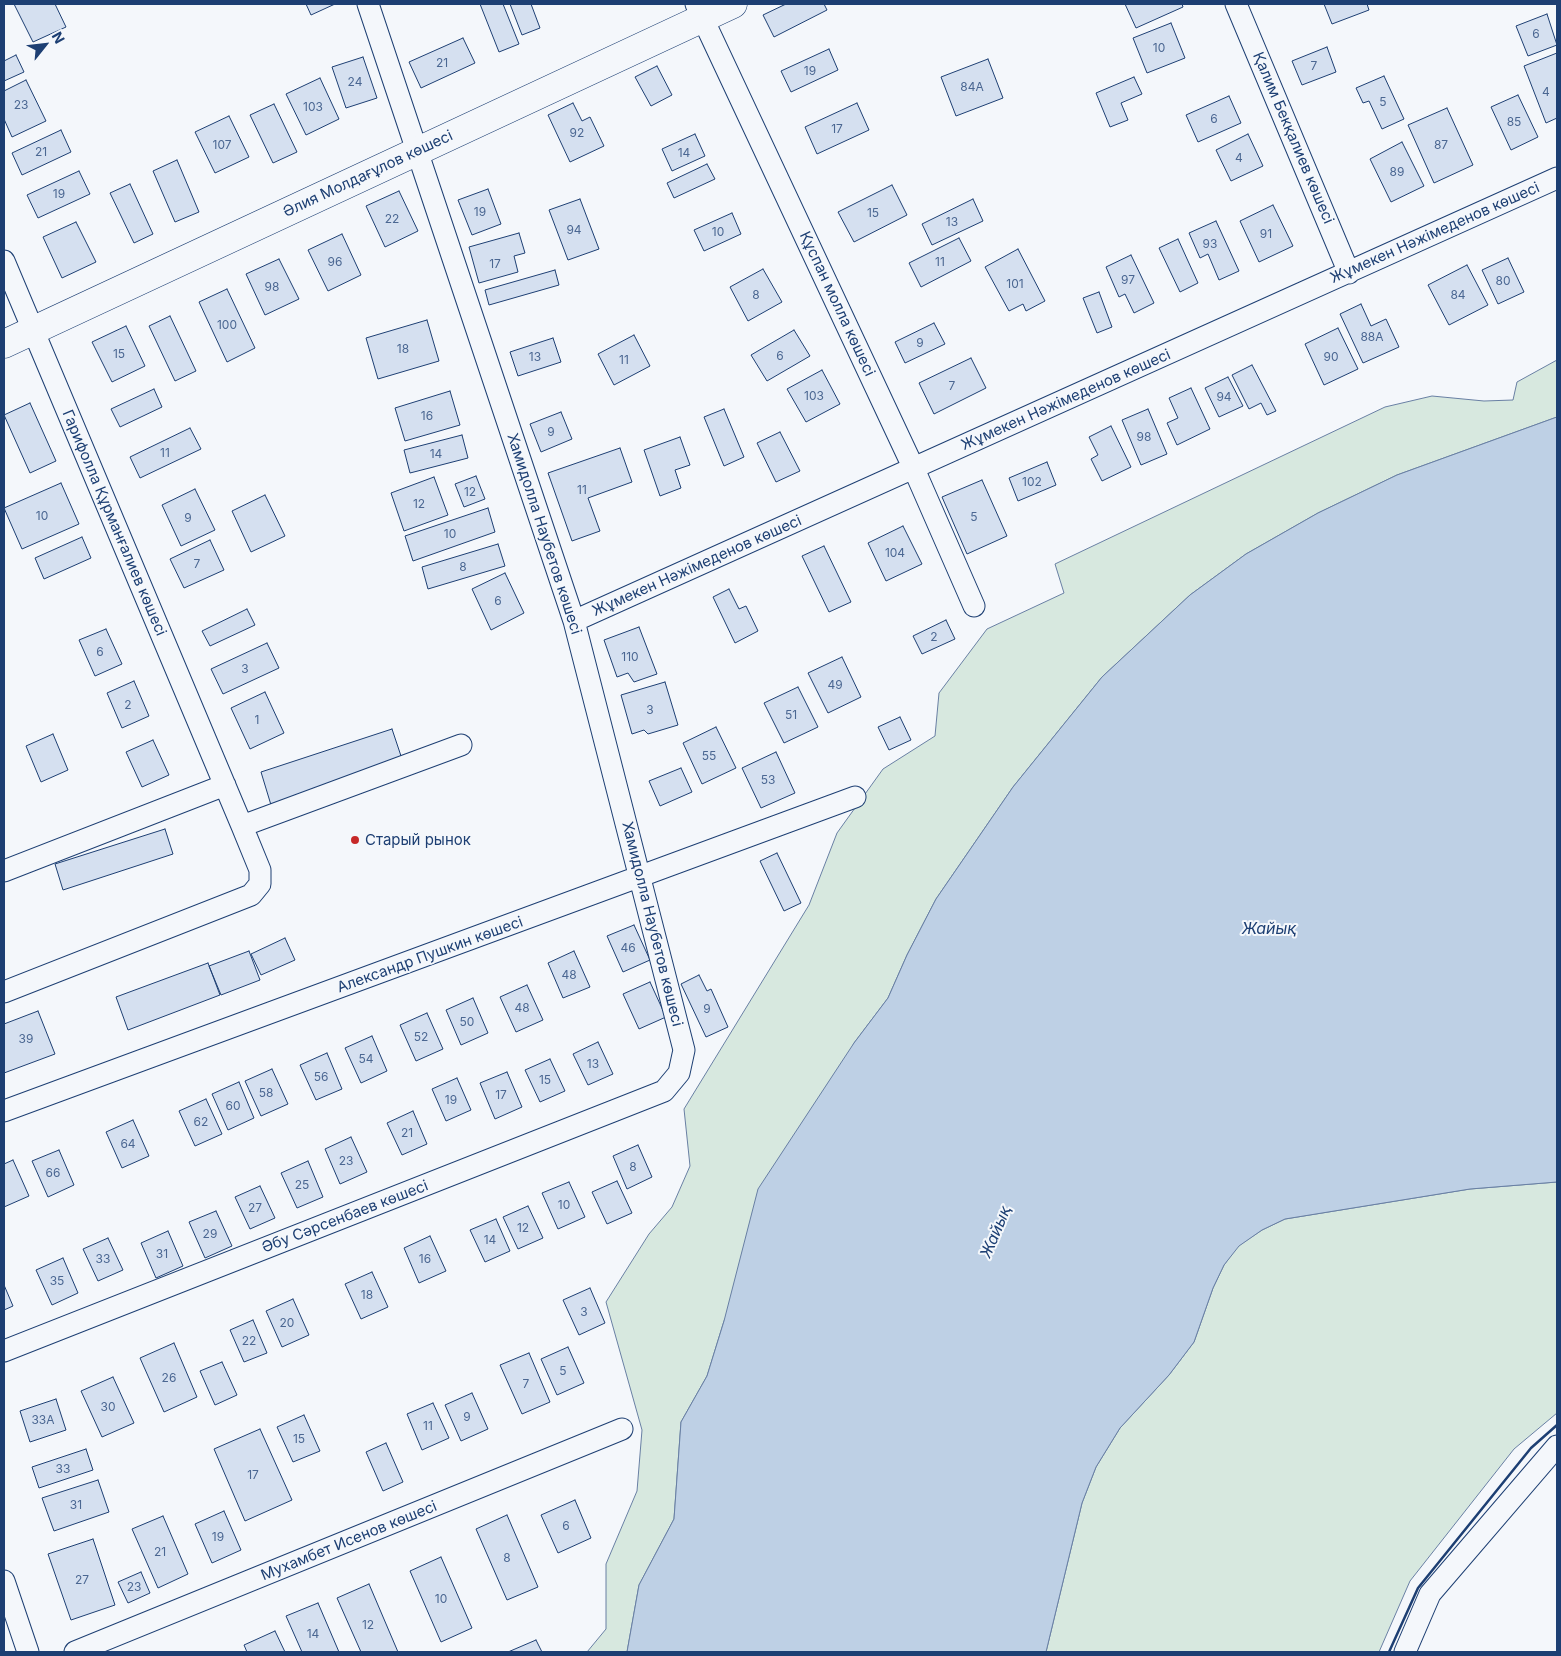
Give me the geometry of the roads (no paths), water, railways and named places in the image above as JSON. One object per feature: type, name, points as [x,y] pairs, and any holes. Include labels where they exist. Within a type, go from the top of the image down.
[{"type":"main road","name":"Әлия Молдағұлов көшесі","points":[[4,344],[418,151],[699,11],[733,4]]},
{"type":"street","name":"Хамидолла Наубетов көшесі","points":[[368,4],[574,621],[684,1050],[679,1073]]},
{"type":"street","name":"Қалим Бекқалиев көшесі","points":[[1236,4],[1349,273]]},
{"type":"street","name":"Құспан молла көшесі","points":[[699,11],[914,469],[974,606]]},
{"type":"street","name":"Жұмекен Нәжімеденов көшесі","points":[[574,621],[1557,178]]},
{"type":"street","name":"Гарифолла Құрманғалиев көшесі","points":[[4,261],[260,870],[260,884],[251,895],[4,992]]},
{"type":"street","points":[[242,826],[461,745]]},
{"type":"street","points":[[4,871],[225,785]]},
{"type":"street","name":"Александр Пушкин көшесі","points":[[4,1111],[855,797]]},
{"type":"street","name":"Әбу Сәрсенбаев көшесі","points":[[4,1351],[664,1091],[679,1073]]},
{"type":"street","name":"Мухамбет Исенов көшесі","points":[[75,1652],[622,1429]]},
{"type":"street","points":[[1405,1652],[1430,1594],[1557,1446]]},
{"type":"street","points":[[4,1581],[28,1652]]},
{"type":"water","name":"Жайық","points":[[1557,417],[1557,1182],[1470,1189],[1285,1219],[1262,1230],[1239,1246],[1224,1265],[1213,1288],[1194,1342],[1169,1375],[1120,1428],[1096,1467],[1082,1503],[1046,1652],[627,1652],[639,1585],[674,1519],[681,1422],[707,1376],[724,1321],[758,1189],[854,1043],[888,998],[907,955],[936,899],[1013,787],[1102,677],[1190,595],[1246,554],[1318,513],[1397,475]]},
{"type":"place","name":"Старый рынок","points":[[355,840]]}]
